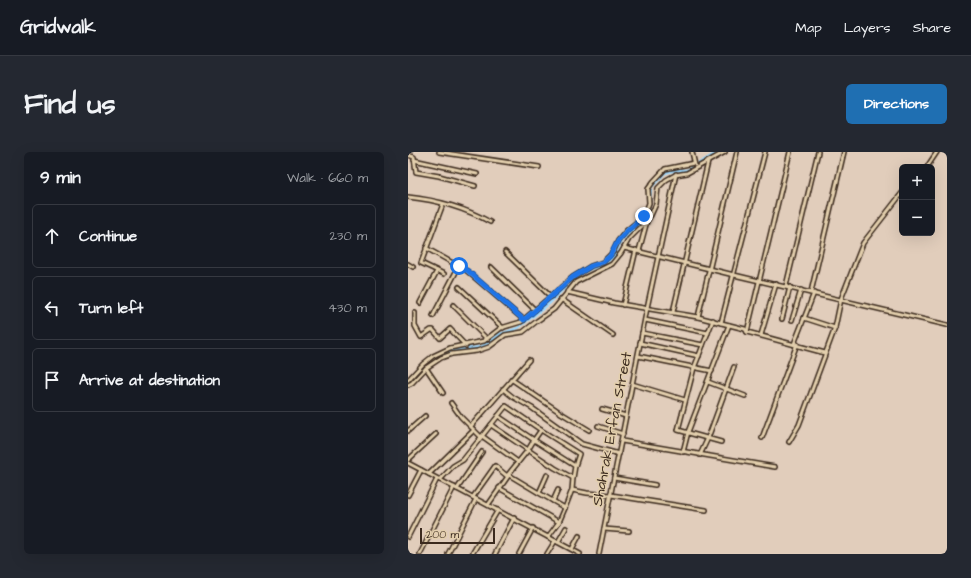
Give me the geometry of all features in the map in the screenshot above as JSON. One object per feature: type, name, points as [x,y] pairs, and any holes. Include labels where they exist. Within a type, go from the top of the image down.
[{"type":"street","points":[[409,152],[408,155],[413,156],[416,172],[439,176],[475,186]]},
{"type":"street","points":[[439,152],[539,167]]},
{"type":"street","points":[[692,152],[694,166]]},
{"type":"street","points":[[408,380],[433,356],[450,348],[466,346],[486,340],[503,328],[521,322],[573,277],[591,266],[603,262],[610,256],[618,241],[644,216],[649,203],[648,189],[665,169],[694,166],[708,161],[724,152]]},
{"type":"street","points":[[698,317],[737,152]]},
{"type":"street","points":[[721,323],[765,152]]},
{"type":"street","points":[[747,332],[761,280],[790,152]]},
{"type":"street","points":[[786,286],[818,152]]},
{"type":"street","points":[[762,438],[813,293],[844,152]]},
{"type":"street","points":[[929,164],[937,152]]},
{"type":"street","points":[[414,160],[477,174]]},
{"type":"street","points":[[674,312],[708,161]]},
{"type":"street","points":[[623,304],[637,251],[647,221],[656,204],[658,188],[666,180],[676,174],[687,172],[694,166]]},
{"type":"street","name":"Shahrak Erfan Street","points":[[600,554],[647,308],[676,174]]},
{"type":"street","points":[[408,197],[425,199],[475,213],[490,222]]},
{"type":"street","points":[[789,442],[799,424],[835,328],[841,300],[863,243],[899,197]]},
{"type":"street","points":[[443,204],[421,264],[444,274]]},
{"type":"street","points":[[408,385],[412,383],[426,368],[442,358],[452,354],[478,351],[489,347],[505,335],[523,332],[554,309],[576,282],[612,264],[629,239],[647,221]]},
{"type":"street","points":[[426,248],[468,271],[524,320]]},
{"type":"street","points":[[624,248],[947,325]]},
{"type":"street","points":[[505,252],[551,296]]},
{"type":"street","points":[[408,264],[413,267]]},
{"type":"street","points":[[433,316],[459,266]]},
{"type":"street","points":[[491,267],[535,310]]},
{"type":"street","points":[[420,303],[437,271]]},
{"type":"street","points":[[573,277],[576,282]]},
{"type":"street","points":[[760,335],[776,284]]},
{"type":"street","points":[[459,287],[503,328]]},
{"type":"street","points":[[782,319],[790,287]]},
{"type":"street","points":[[792,320],[801,290]]},
{"type":"street","points":[[567,292],[623,304],[713,320],[745,329],[747,332],[825,353]]},
{"type":"street","points":[[561,299],[613,335]]},
{"type":"street","points":[[453,305],[486,340],[489,347]]},
{"type":"street","points":[[415,313],[415,326],[421,337],[433,330],[440,338],[449,329],[466,346]]},
{"type":"street","points":[[804,318],[835,328]]},
{"type":"street","points":[[645,320],[708,333]]},
{"type":"street","points":[[713,320],[694,368],[678,430],[721,442]]},
{"type":"street","points":[[683,452],[688,432],[729,325]]},
{"type":"street","points":[[642,333],[703,345]]},
{"type":"street","points":[[640,343],[699,356]]},
{"type":"street","points":[[638,356],[712,371]]},
{"type":"street","points":[[471,426],[529,360]]},
{"type":"street","points":[[700,454],[708,438],[734,367]]},
{"type":"street","points":[[426,368],[443,393]]},
{"type":"street","points":[[511,379],[589,430]]},
{"type":"street","points":[[708,382],[745,396]]},
{"type":"street","points":[[632,384],[685,400]]},
{"type":"street","points":[[503,389],[582,444],[619,454]]},
{"type":"street","points":[[451,403],[461,417],[474,430],[518,462]]},
{"type":"street","points":[[408,537],[439,479],[453,466],[463,460],[506,406],[579,454],[575,466],[572,490],[559,522],[548,537]]},
{"type":"street","points":[[602,409],[626,416]]},
{"type":"street","points":[[408,431],[425,416]]},
{"type":"street","points":[[498,416],[575,466]]},
{"type":"street","points":[[491,426],[573,478]]},
{"type":"street","points":[[598,426],[623,434]]},
{"type":"street","points":[[428,474],[474,430]]},
{"type":"street","points":[[488,505],[541,430]]},
{"type":"street","points":[[436,434],[408,462],[580,554]]},
{"type":"street","points":[[622,441],[774,467]]},
{"type":"street","points":[[420,554],[456,488],[482,452]]},
{"type":"street","points":[[448,554],[475,498],[495,466],[507,476],[509,474],[539,494],[565,508]]},
{"type":"street","points":[[408,495],[421,470]]},
{"type":"street","points":[[539,494],[547,475]]},
{"type":"street","points":[[614,478],[655,485]]},
{"type":"street","points":[[499,488],[559,522]]},
{"type":"street","points":[[553,501],[558,490]]},
{"type":"street","points":[[572,490],[706,510]]},
{"type":"street","points":[[472,554],[498,510]]},
{"type":"street","points":[[494,554],[514,518]]},
{"type":"street","points":[[519,554],[533,528]]},
{"type":"street","points":[[547,554],[566,528]]},
{"type":"street","points":[[604,529],[629,531]]},
{"type":"street","points":[[572,550],[579,536]]},
{"type":"waterway","points":[[408,382],[415,378],[432,358],[448,351],[480,347],[490,342],[500,334],[518,328],[550,303],[574,278],[590,269],[603,265],[615,255],[621,241],[647,215],[650,204],[651,188],[665,173],[676,170],[687,170],[718,152]]},
{"type":"route","points":[[459,266],[468,271],[524,320],[573,277],[591,266],[603,262],[610,256],[618,241],[644,216]]}]
